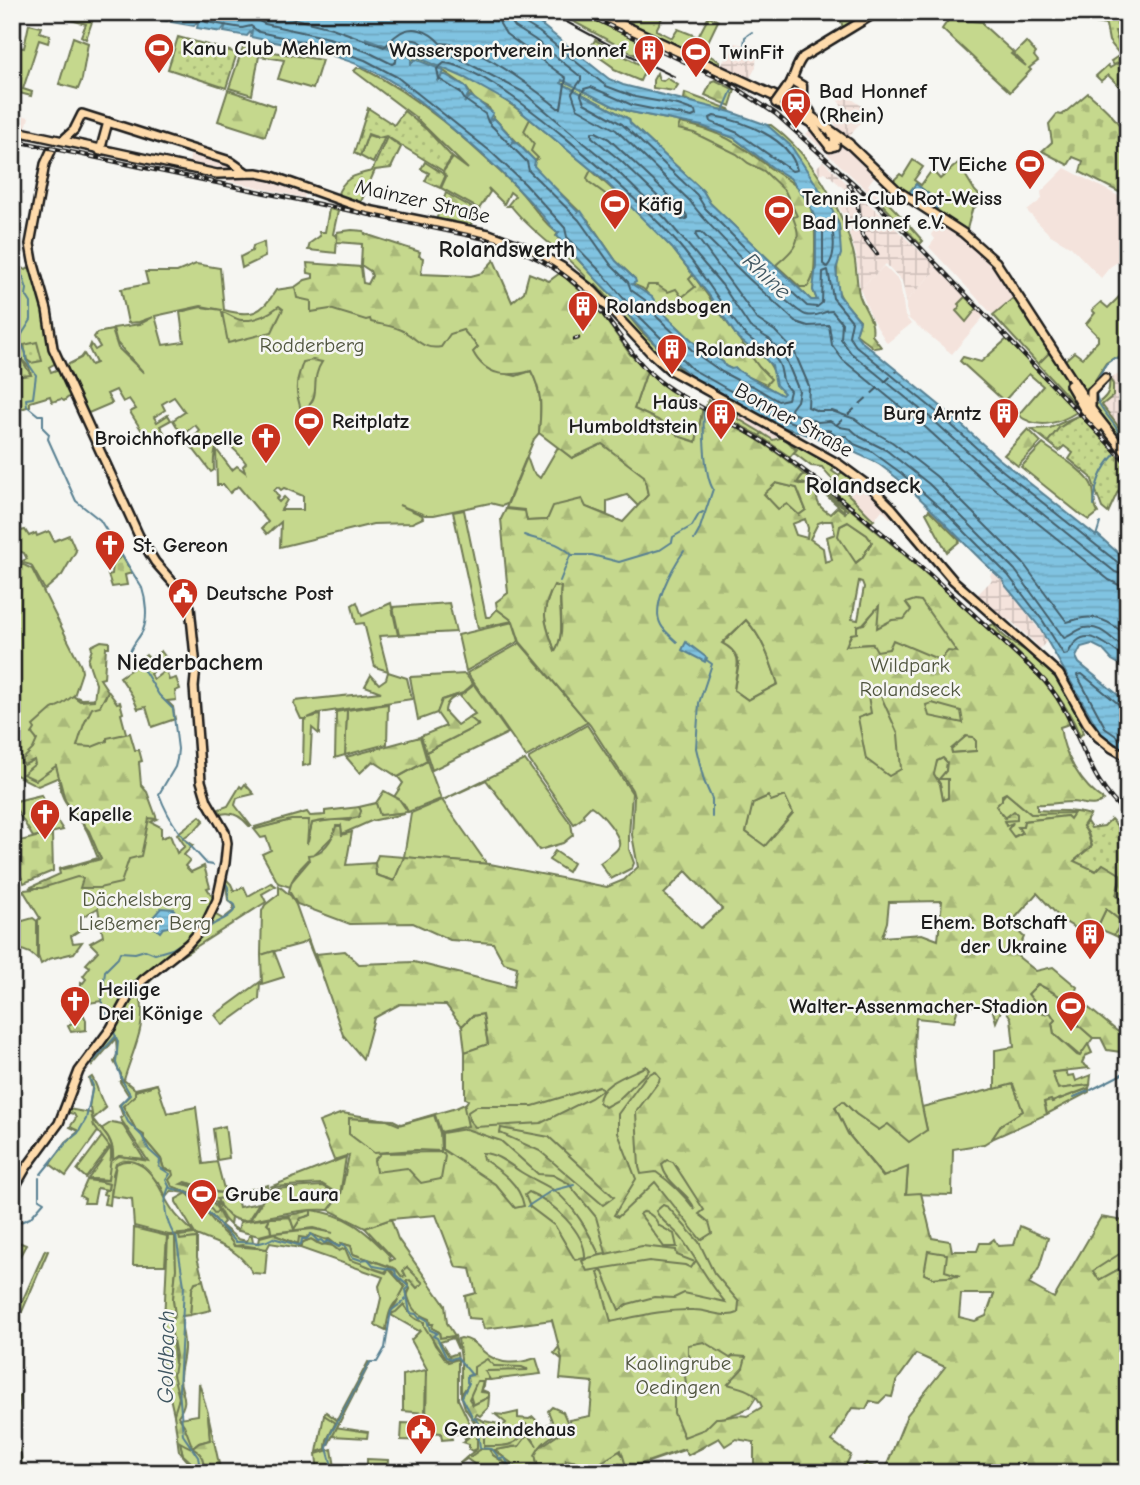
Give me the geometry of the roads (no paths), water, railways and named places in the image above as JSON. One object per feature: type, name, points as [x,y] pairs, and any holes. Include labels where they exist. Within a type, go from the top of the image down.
[{"type":"highway","points":[[594,12],[800,112],[852,147]]},
{"type":"highway","points":[[601,12],[774,93],[817,118]]},
{"type":"highway","points":[[692,58],[776,104]]},
{"type":"highway","points":[[774,93],[797,99],[802,91],[791,84]]},
{"type":"highway","points":[[791,84],[802,86],[803,102],[817,118],[852,147]]},
{"type":"highway","points":[[800,112],[834,135],[834,148]]},
{"type":"main road","points":[[800,112],[776,104],[791,84],[797,64],[808,54],[875,13]]},
{"type":"main road","points":[[797,52],[808,54]]},
{"type":"main road","name":"Mainzer Straße","points":[[63,140],[83,117],[195,148],[240,170],[278,178],[383,214],[489,234],[534,251],[562,267],[593,291],[660,362],[710,393]]},
{"type":"main road","points":[[99,148],[107,123]]},
{"type":"main road","points":[[12,132],[217,174],[240,170]]},
{"type":"main road","points":[[834,148],[845,144],[852,147],[898,191],[986,251],[1008,278],[1092,410],[1128,456]]},
{"type":"main road","points":[[99,148],[142,158]]},
{"type":"main road","points":[[12,1192],[59,1123],[86,1057],[111,1028],[128,997],[200,931],[218,896],[227,843],[225,832],[207,801],[201,781],[194,685],[196,662],[187,600],[161,569],[139,536],[53,348],[47,310],[31,251],[32,223],[44,164],[51,151]]},
{"type":"main road","points":[[1057,356],[1077,397],[1093,420],[1128,456]]},
{"type":"main road","points":[[1075,384],[1086,390],[1105,378],[1089,396],[1092,410]]},
{"type":"main road","name":"Bonner Straße","points":[[710,393],[833,460],[863,480],[892,508],[953,580],[1065,682],[1087,723],[1098,737],[1128,757]]},
{"type":"water","name":"Rhine","points":[[147,12],[520,12],[543,26],[609,79],[623,85],[731,112],[767,125],[791,146],[831,207],[839,225],[841,254],[836,269],[839,295],[860,321],[856,334],[861,341],[943,408],[998,458],[1098,535],[1128,562],[1128,669],[1092,644],[1081,647],[1076,657],[1079,663],[1128,703],[1128,751],[1101,734],[1038,625],[1003,580],[913,492],[880,465],[855,453],[844,443],[832,442],[825,435],[821,439],[774,424],[693,378],[631,318],[616,298],[557,236],[559,232],[556,232],[505,175],[407,92],[364,67],[322,53],[251,37],[252,30],[247,36],[224,32],[226,24],[221,32],[197,28],[199,19],[194,26],[171,22],[172,14],[167,21],[145,17]],"holes":[[[365,38],[465,78],[513,105],[604,180],[672,248],[738,338],[759,352],[772,366],[776,385],[784,393],[782,395],[736,368],[725,366],[700,348],[662,312],[652,297],[632,284],[636,282],[635,279],[616,261],[581,211],[578,212],[534,166],[535,161],[515,141],[511,144],[514,140],[494,118],[488,122],[493,113],[471,96],[464,103],[469,93],[465,86],[444,74],[437,82],[444,72],[442,70],[415,59],[411,64],[411,57]],[[562,80],[613,106],[702,126],[734,138],[790,178],[809,203],[816,221],[813,290],[817,300],[811,300],[710,203],[703,191],[630,123],[629,119],[561,83]]]},
{"type":"water","points":[[916,184],[941,204],[936,210],[908,194]]},
{"type":"water","points":[[686,642],[707,658],[705,662],[682,650]]},
{"type":"water","points":[[161,908],[174,909],[176,918],[173,926],[163,928],[160,932],[155,928],[153,917]]},
{"type":"waterway","points":[[543,26],[545,13]]},
{"type":"waterway","points":[[744,46],[745,37],[752,32]]},
{"type":"waterway","points":[[723,111],[732,90]]},
{"type":"waterway","points":[[12,268],[23,277],[26,295],[31,303],[31,320],[19,339],[26,353],[26,360],[36,375],[33,398],[26,399],[27,406],[38,415],[43,415],[43,428],[49,434],[48,439],[76,501],[100,520],[142,588],[146,620],[129,655],[173,709],[178,749],[175,767],[159,794],[179,832],[207,864],[213,865]]},
{"type":"waterway","points":[[1096,381],[1106,364],[1114,358],[1119,359],[1128,349]]},
{"type":"waterway","points":[[1096,390],[1099,404],[1117,428],[1122,442]]},
{"type":"waterway","points":[[694,540],[713,489],[706,463],[704,410]]},
{"type":"waterway","points":[[1094,505],[1100,477],[1115,454]]},
{"type":"waterway","points":[[660,550],[672,542],[673,537],[692,526],[703,512]]},
{"type":"waterway","points":[[1096,536],[1100,523]]},
{"type":"waterway","points":[[524,535],[554,543],[572,555],[592,555],[619,562],[659,550]]},
{"type":"waterway","points":[[677,642],[661,625],[658,608],[664,587],[684,551]]},
{"type":"waterway","points":[[560,581],[570,556]]},
{"type":"waterway","points":[[705,659],[712,664],[699,703],[696,748],[704,781],[712,799],[712,817]]},
{"type":"waterway","points":[[206,930],[229,916],[236,908],[229,900],[225,882]]},
{"type":"waterway","points":[[110,1022],[102,1001],[105,971],[118,958],[120,952],[135,953],[145,950],[155,954],[172,949],[188,939]]},
{"type":"waterway","points":[[114,1032],[118,1042],[116,1063],[122,1080]]},
{"type":"waterway","points":[[91,1064],[116,1036]]},
{"type":"waterway","points":[[1091,1090],[1128,1071]]},
{"type":"waterway","points":[[41,1174],[67,1142],[78,1133],[86,1119],[93,1086],[90,1079]]},
{"type":"waterway","points":[[123,1082],[130,1094],[120,1105],[128,1122],[160,1160],[159,1167],[170,1174],[166,1180],[170,1188],[194,1197],[236,1242],[259,1243],[273,1238],[298,1245],[311,1234],[324,1243],[328,1241],[339,1247],[343,1244],[352,1257],[368,1259],[374,1266],[395,1270],[396,1275],[409,1287],[406,1290],[410,1313],[427,1320],[430,1330],[437,1333],[433,1336],[437,1338],[446,1357],[457,1357],[472,1375],[467,1376],[469,1383],[462,1397],[473,1418]]},
{"type":"waterway","points":[[1074,1097],[1088,1091]]},
{"type":"waterway","points":[[18,1238],[18,1223],[30,1218],[44,1202],[39,1199],[39,1178]]},
{"type":"waterway","points":[[528,1206],[551,1191],[574,1185]]},
{"type":"waterway","name":"Goldbach","points":[[169,1187],[166,1211],[174,1235]]},
{"type":"waterway","name":"Goldbach","points":[[176,1236],[184,1285],[179,1389],[183,1435],[198,1457],[201,1473]]},
{"type":"waterway","points":[[12,1247],[16,1243]]},
{"type":"waterway","points":[[334,1473],[327,1448],[330,1435],[370,1362],[377,1362],[385,1348],[391,1311],[406,1299]]},
{"type":"waterway","points":[[475,1418],[480,1426],[480,1448],[492,1449],[500,1459],[505,1458],[513,1467]]},
{"type":"waterway","points":[[515,1469],[518,1473]]},
{"type":"tram line","points":[[548,12],[675,77]]},
{"type":"railway","points":[[581,12],[729,83],[776,114],[882,209],[1128,464]]},
{"type":"railway","points":[[12,140],[486,239],[520,250],[552,267],[593,301],[636,357],[658,380],[686,399],[762,440],[845,502],[911,558],[1038,674],[1064,708],[1099,782],[1128,815]]},
{"type":"railway","points":[[849,185],[857,199],[862,235],[877,254]]},
{"type":"place","name":"Kanu Club Mehlem","points":[[159,75]]},
{"type":"place","name":"Wassersportverein Honnef","points":[[649,77]]},
{"type":"place","name":"TwinFit","points":[[696,79]]},
{"type":"place","name":"Bad Honnef (Rhein)","points":[[796,130]]},
{"type":"place","name":"TV Eiche","points":[[1030,191]]},
{"type":"place","name":"Käfig","points":[[615,231]]},
{"type":"place","name":"Tennis-Club Rot-Weiss Bad Honnef e.V.","points":[[779,237]]},
{"type":"place","name":"Rolandsbogen","points":[[583,333]]},
{"type":"place","name":"Rolandshof","points":[[672,376]]},
{"type":"place","name":"Burg Arntz","points":[[1004,440]]},
{"type":"place","name":"Haus Humboldtstein","points":[[721,441]]},
{"type":"place","name":"Reitplatz","points":[[309,448]]},
{"type":"place","name":"Broichhofkapelle","points":[[266,465]]},
{"type":"place","name":"St. Gereon","points":[[110,572]]},
{"type":"place","name":"Deutsche Post","points":[[183,620]]},
{"type":"place","name":"Kapelle","points":[[45,841]]},
{"type":"place","name":"Ehem. Botschaft der Ukraine","points":[[1090,961]]},
{"type":"place","name":"Heilige Drei Könige","points":[[75,1028]]},
{"type":"place","name":"Walter-Assenmacher-Stadion","points":[[1071,1033]]},
{"type":"place","name":"Grube Laura","points":[[202,1221]]},
{"type":"place","name":"Gemeindehaus","points":[[421,1456]]},
{"type":"district","name":"Rolandswerth","points":[[507,249]]},
{"type":"district","name":"Rolandseck","points":[[863,485]]},
{"type":"district","name":"Niederbachem","points":[[190,662]]},
{"type":"park label","name":"Rodderberg","points":[[312,345]]},
{"type":"park label","name":"Wildpark Rolandseck","points":[[910,677]]},
{"type":"park label","name":"Dächelsberg - Ließemer Berg","points":[[145,911]]},
{"type":"park label","name":"Kaolingrube Oedingen","points":[[678,1375]]}]
